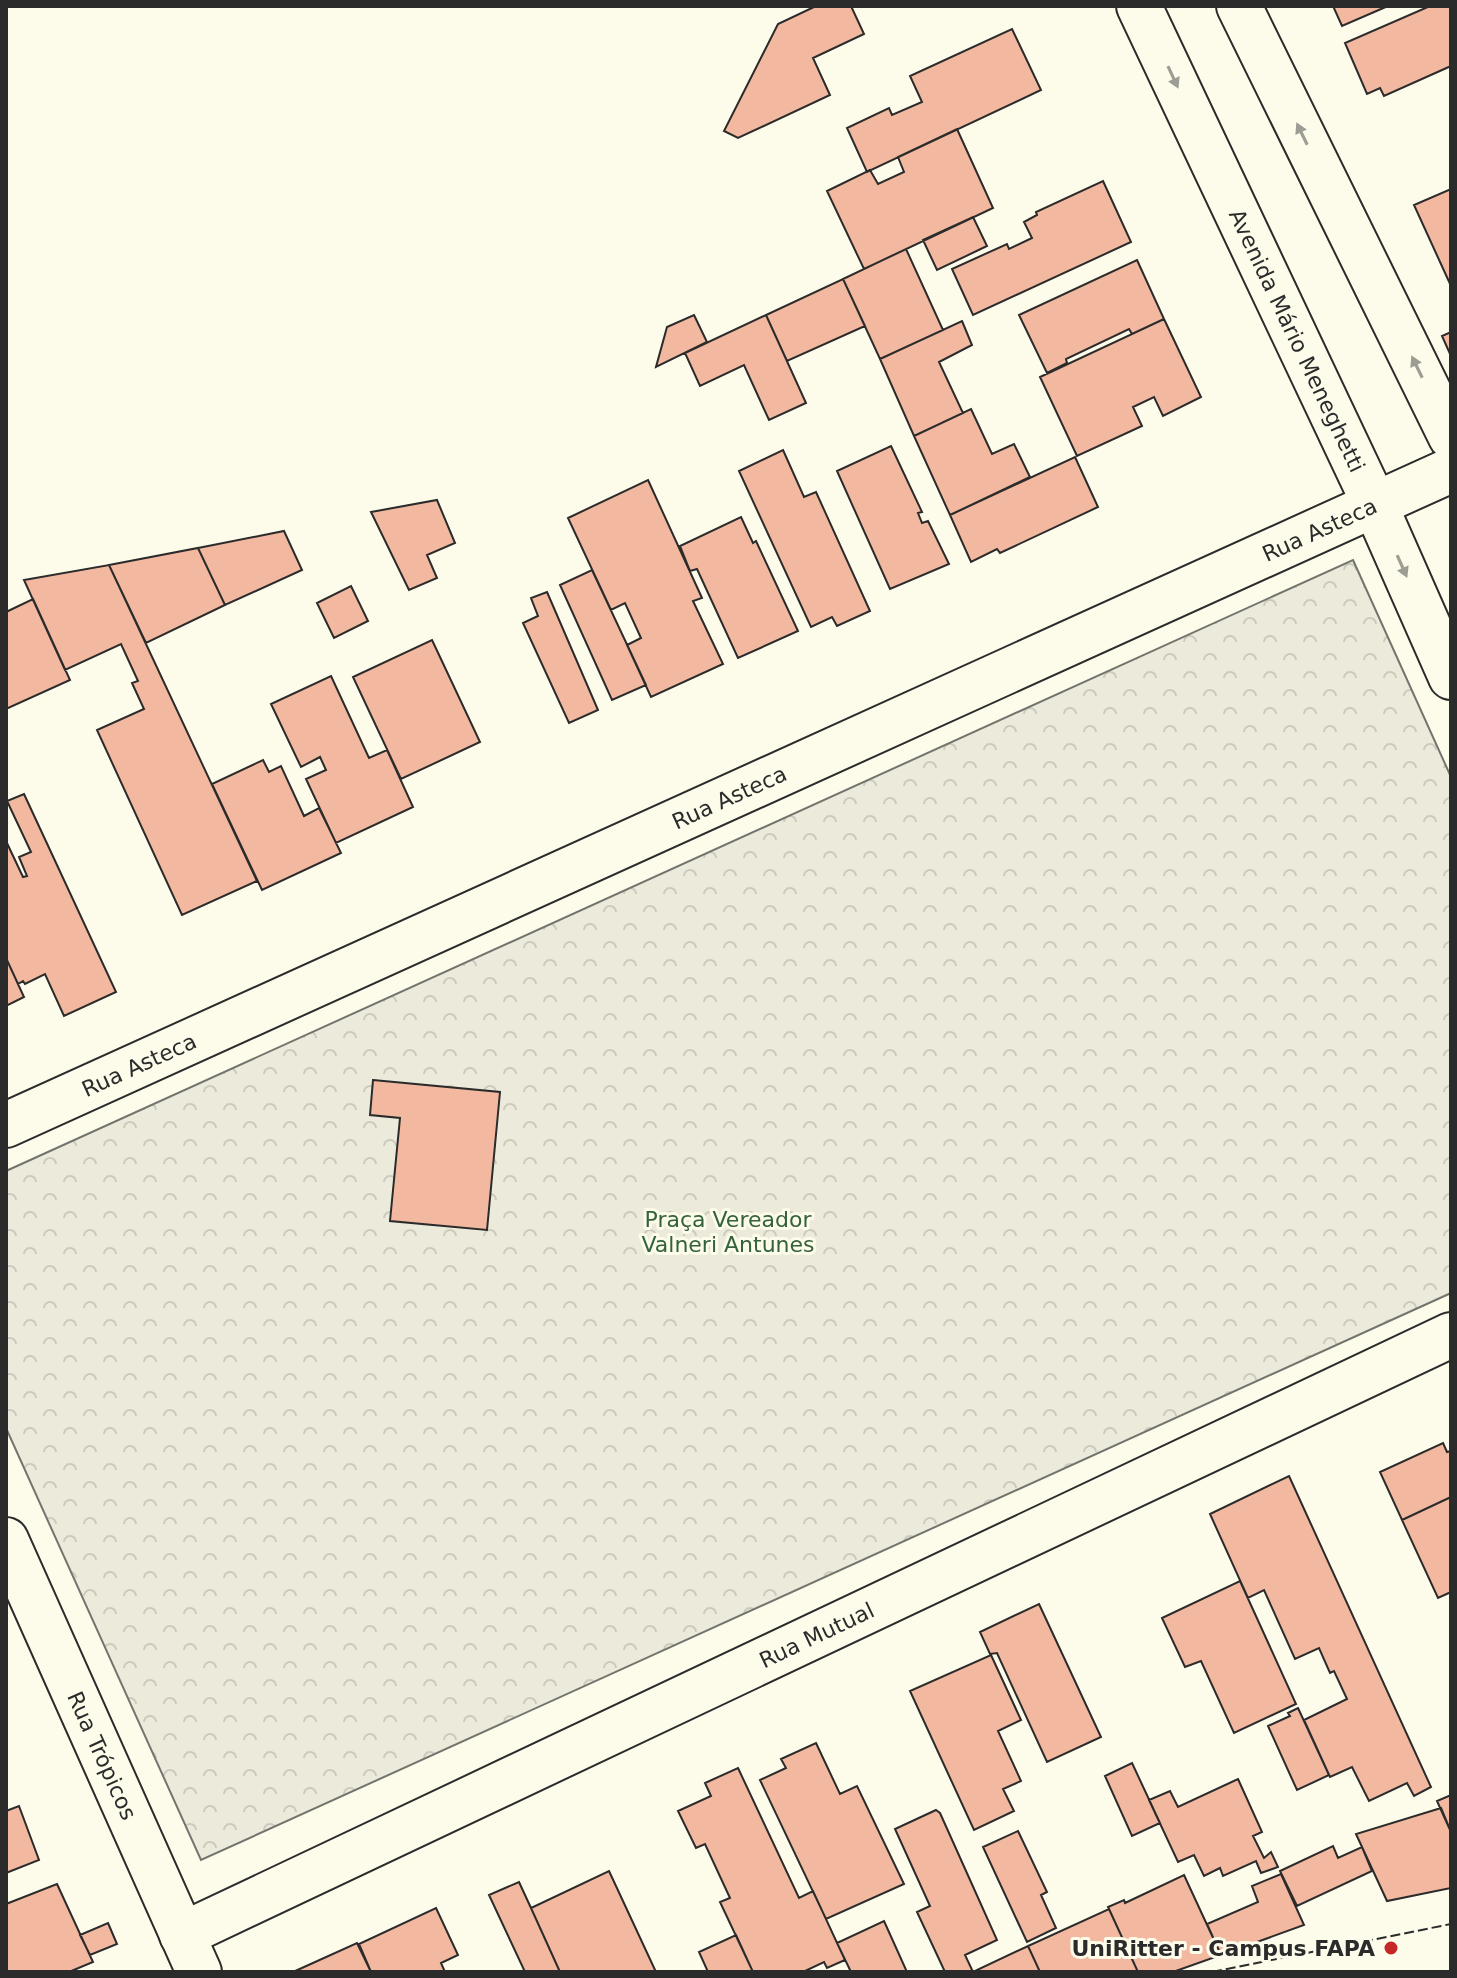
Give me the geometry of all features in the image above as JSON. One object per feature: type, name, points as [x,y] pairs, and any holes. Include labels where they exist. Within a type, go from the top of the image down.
[{"type":"street","name":"Avenida Mário Meneghetti","points":[[1139,6],[1375,505],[1451,677]]},
{"type":"street","points":[[1239,6],[1451,437]]},
{"type":"street","name":"Rua Asteca","points":[[6,1125],[1451,470]]},
{"type":"street","name":"Rua Mutual","points":[[190,1954],[1451,1335]]},
{"type":"street","name":"Rua Trópicos","points":[[6,1540],[190,1954]]},
{"type":"green space","name":"Praça Vereador Valneri Antunes","points":[[1353,560],[1451,777],[1451,1293],[201,1860],[6,1428],[6,1171]]},
{"type":"building","points":[[816,6],[851,6],[864,34],[813,58],[830,95],[738,138],[724,131],[778,24]]},
{"type":"building","points":[[1333,6],[1388,6],[1342,26]]},
{"type":"building","points":[[1430,6],[1451,6],[1451,66],[1384,96],[1380,88],[1367,94],[1345,43]]},
{"type":"building","points":[[1012,29],[1041,90],[867,172],[847,128],[889,108],[892,115],[922,102],[910,76]]},
{"type":"building","points":[[957,129],[993,208],[864,269],[827,191],[870,170],[878,184],[904,172],[898,157]]},
{"type":"building","points":[[1103,181],[1131,242],[973,315],[952,269],[1007,244],[1009,249],[1032,238],[1024,222],[1037,215],[1036,212]]},
{"type":"building","points":[[1451,189],[1451,286],[1414,205]]},
{"type":"building","points":[[973,217],[987,246],[937,270],[923,240]]},
{"type":"building","points":[[906,249],[943,330],[880,359],[843,279]]},
{"type":"building","points":[[1137,260],[1164,319],[1132,334],[1129,329],[1066,359],[1067,363],[1047,373],[1019,315]]},
{"type":"building","points":[[843,279],[865,326],[787,361],[766,315]]},
{"type":"building","points":[[694,315],[707,342],[656,367],[667,327]]},
{"type":"building","points":[[766,315],[806,403],[769,420],[744,365],[700,386],[685,353]]},
{"type":"building","points":[[1164,319],[1201,397],[1163,416],[1154,397],[1133,407],[1142,426],[1077,456],[1040,377]]},
{"type":"building","points":[[962,321],[972,345],[939,362],[963,413],[914,436],[880,359]]},
{"type":"building","points":[[1451,332],[1451,356],[1442,336]]},
{"type":"building","points":[[971,409],[992,454],[1014,444],[1030,477],[950,515],[914,436]]},
{"type":"building","points":[[891,446],[922,512],[918,513],[922,523],[928,521],[949,564],[890,589],[837,471]]},
{"type":"building","points":[[783,450],[804,497],[816,492],[870,611],[837,626],[832,617],[811,627],[739,471]]},
{"type":"building","points":[[1075,457],[1098,507],[1000,553],[997,549],[971,562],[950,515]]},
{"type":"building","points":[[648,480],[702,598],[693,601],[723,664],[651,697],[627,645],[641,638],[625,603],[611,610],[568,518]]},
{"type":"building","points":[[437,500],[455,543],[427,555],[437,578],[409,590],[371,512]]},
{"type":"building","points":[[741,517],[753,543],[756,541],[798,631],[738,658],[697,569],[690,571],[680,546]]},
{"type":"building","points":[[284,531],[302,570],[225,605],[198,548]]},
{"type":"building","points":[[198,548],[225,605],[146,643],[109,565]]},
{"type":"building","points":[[109,565],[257,881],[182,915],[97,730],[144,709],[132,683],[138,681],[121,644],[65,670],[24,580]]},
{"type":"building","points":[[592,570],[646,685],[612,700],[560,585]]},
{"type":"building","points":[[351,586],[368,621],[334,638],[317,603]]},
{"type":"building","points":[[547,592],[598,710],[569,723],[523,623],[538,616],[531,598]]},
{"type":"building","points":[[33,599],[70,680],[6,709],[6,612]]},
{"type":"building","points":[[432,640],[480,742],[401,779],[353,677]]},
{"type":"building","points":[[331,676],[369,758],[387,750],[413,807],[336,843],[306,779],[326,770],[320,757],[301,767],[271,704]]},
{"type":"building","points":[[263,760],[269,772],[281,766],[304,816],[319,808],[341,853],[262,890],[212,784]]},
{"type":"building","points":[[24,794],[116,992],[64,1016],[45,974],[25,984],[23,981],[18,984],[6,958],[6,841],[23,877],[27,876],[19,857],[31,852],[7,801]]},
{"type":"building","points":[[6,958],[24,997],[6,1006]]},
{"type":"building","points":[[373,1080],[500,1092],[487,1230],[390,1221],[400,1118],[370,1115]]},
{"type":"building","points":[[1443,1443],[1447,1452],[1451,1451],[1451,1497],[1402,1520],[1380,1472]]},
{"type":"building","points":[[1289,1476],[1431,1787],[1414,1796],[1407,1783],[1369,1801],[1352,1767],[1330,1777],[1304,1720],[1347,1699],[1319,1648],[1295,1659],[1264,1590],[1248,1598],[1210,1514]]},
{"type":"building","points":[[1451,1497],[1451,1592],[1438,1598],[1402,1520]]},
{"type":"building","points":[[1240,1581],[1296,1704],[1234,1733],[1201,1661],[1185,1667],[1162,1618]]},
{"type":"building","points":[[1039,1604],[1101,1737],[1047,1762],[997,1653],[990,1654],[980,1632]]},
{"type":"building","points":[[991,1655],[1021,1720],[998,1731],[1021,1781],[1003,1789],[1014,1811],[974,1830],[910,1691]]},
{"type":"building","points":[[1298,1708],[1329,1775],[1297,1790],[1268,1726],[1290,1716],[1288,1713]]},
{"type":"building","points":[[816,1743],[840,1794],[857,1786],[904,1884],[826,1919],[760,1780],[786,1768],[781,1759]]},
{"type":"building","points":[[1132,1763],[1160,1823],[1132,1836],[1105,1776]]},
{"type":"building","points":[[738,1768],[799,1898],[813,1891],[845,1960],[827,1968],[824,1962],[803,1972],[753,1972],[720,1902],[730,1898],[705,1844],[696,1848],[678,1811],[711,1796],[705,1783]]},
{"type":"building","points":[[1238,1779],[1262,1832],[1253,1836],[1264,1858],[1271,1852],[1278,1867],[1261,1873],[1256,1861],[1223,1876],[1220,1868],[1204,1876],[1194,1855],[1178,1862],[1149,1800],[1170,1791],[1178,1807]]},
{"type":"building","points":[[1451,1795],[1451,1832],[1437,1801]]},
{"type":"building","points":[[19,1806],[39,1860],[6,1873],[6,1811]]},
{"type":"building","points":[[1441,1808],[1451,1832],[1451,1888],[1387,1901],[1356,1834]]},
{"type":"building","points":[[936,1810],[997,1940],[965,1955],[973,1972],[945,1972],[917,1912],[930,1906],[895,1829]]},
{"type":"building","points":[[1018,1831],[1047,1892],[1041,1895],[1056,1928],[1027,1942],[983,1847]]},
{"type":"building","points":[[1333,1846],[1338,1858],[1362,1847],[1372,1871],[1297,1906],[1280,1871]]},
{"type":"building","points":[[609,1871],[656,1972],[560,1972],[531,1908]]},
{"type":"building","points":[[1281,1874],[1304,1925],[1221,1955],[1207,1924],[1258,1902],[1252,1886]]},
{"type":"building","points":[[1184,1875],[1221,1955],[1173,1972],[1138,1972],[1108,1907],[1124,1900],[1125,1903]]},
{"type":"building","points":[[519,1882],[560,1972],[525,1972],[489,1895]]},
{"type":"building","points":[[57,1884],[93,1962],[69,1972],[6,1972],[6,1904]]},
{"type":"building","points":[[436,1908],[458,1955],[441,1963],[445,1972],[371,1972],[359,1944]]},
{"type":"building","points":[[1109,1909],[1138,1972],[1040,1972],[1028,1946]]},
{"type":"building","points":[[884,1921],[907,1972],[851,1972],[837,1943]]},
{"type":"building","points":[[108,1923],[117,1944],[90,1955],[80,1935]]},
{"type":"building","points":[[736,1935],[753,1972],[708,1972],[699,1952]]},
{"type":"building","points":[[357,1943],[371,1972],[293,1972]]},
{"type":"building","points":[[1028,1946],[1040,1972],[973,1972]]},
{"type":"fence","points":[[1212,1972],[1451,1924]]},
{"type":"place","name":"UniRitter - Campus FAPA","points":[[1391,1948]]}]
